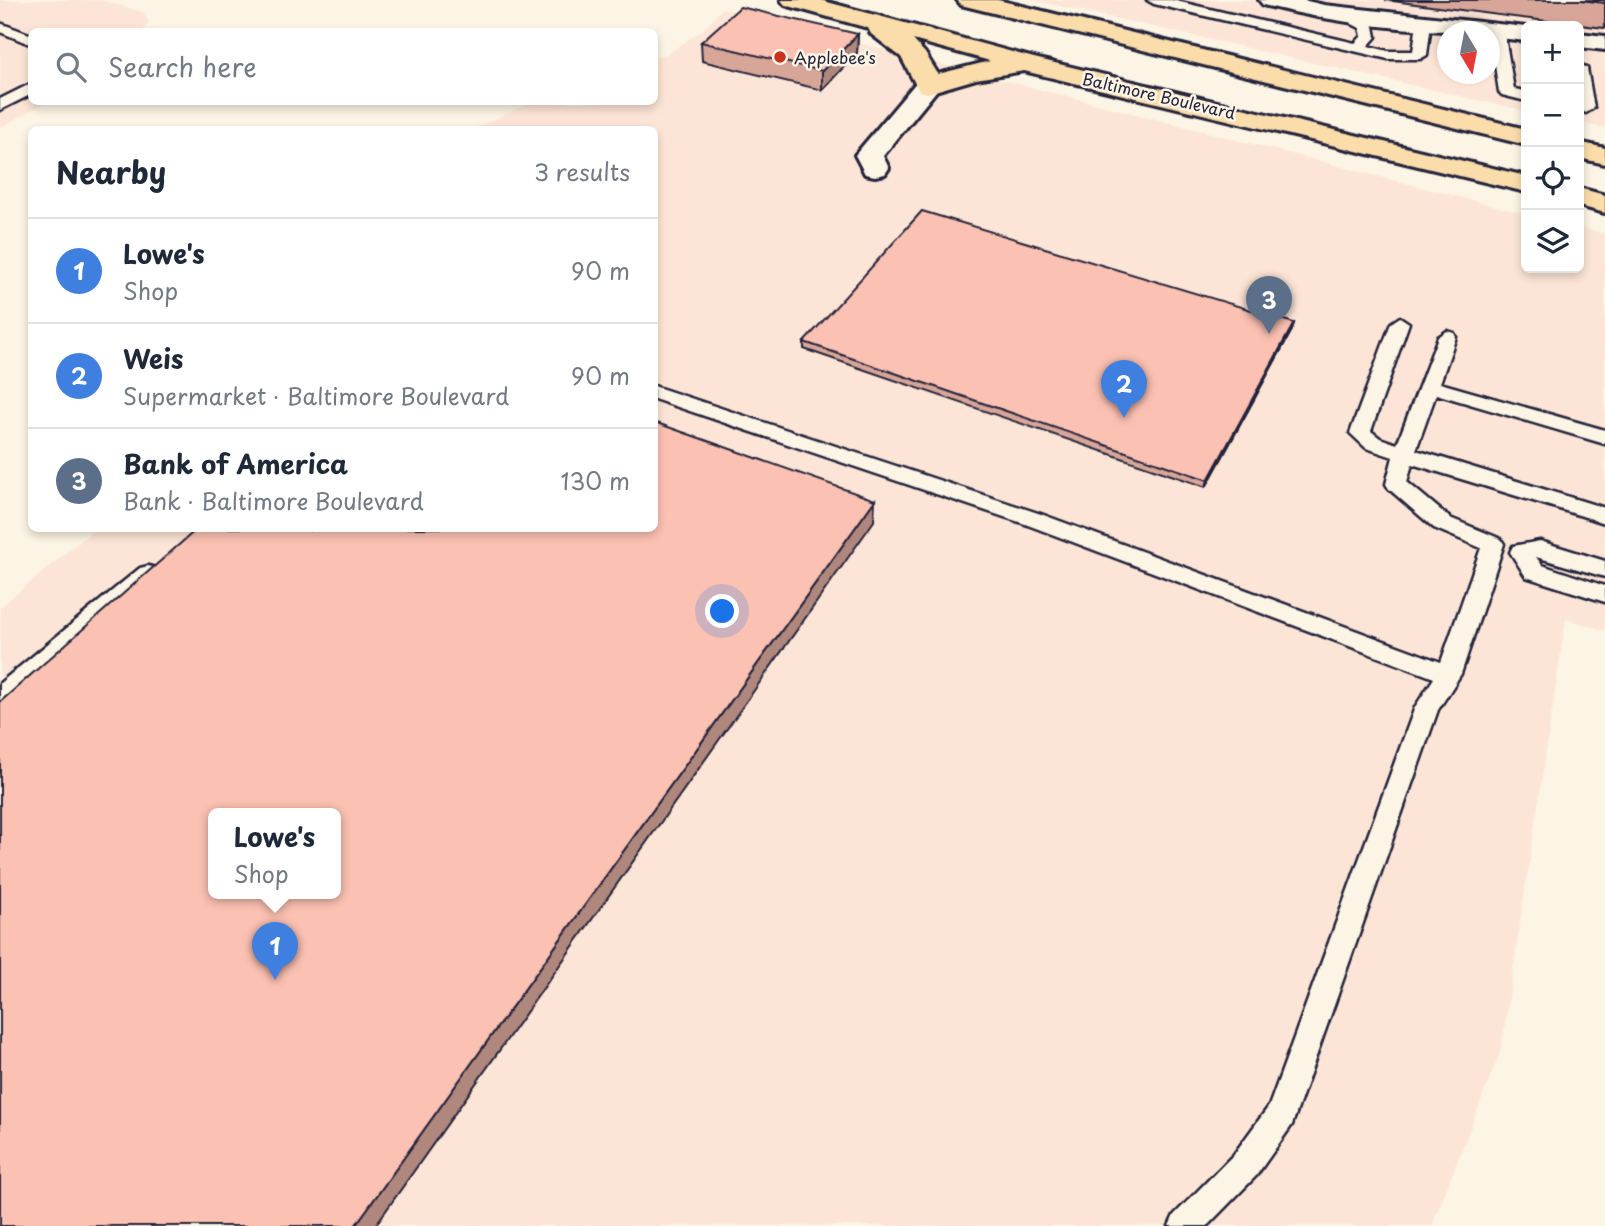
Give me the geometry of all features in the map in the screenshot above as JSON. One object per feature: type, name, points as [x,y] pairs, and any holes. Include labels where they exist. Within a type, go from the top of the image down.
[{"type":"highway","name":"Baltimore Boulevard","points":[[793,0],[1028,64],[1521,183]]},
{"type":"highway","points":[[969,0],[1521,134]]},
{"type":"highway","points":[[866,20],[910,50],[925,69],[928,85],[973,72],[1028,64]]},
{"type":"highway","points":[[1584,139],[1605,142]]},
{"type":"highway","points":[[1584,151],[1605,156]]},
{"type":"highway","points":[[1584,198],[1605,204]]},
{"type":"street","points":[[1271,0],[1356,18],[1437,24]]},
{"type":"street","points":[[1500,31],[1521,33]]},
{"type":"street","points":[[1584,41],[1605,43]]},
{"type":"street","points":[[875,168],[869,155],[928,85]]},
{"type":"lane","points":[[1154,0],[1360,46],[1388,55],[1420,55],[1424,23]]},
{"type":"lane","points":[[1356,18],[1351,23],[1352,35],[1360,46]]},
{"type":"lane","points":[[0,27],[28,39]]},
{"type":"lane","points":[[1500,49],[1507,92],[1521,95]]},
{"type":"lane","points":[[0,105],[28,89]]},
{"type":"lane","points":[[1584,108],[1605,112]]},
{"type":"lane","points":[[1399,324],[1360,433],[1373,443],[1404,454],[1605,516]]},
{"type":"lane","points":[[1447,337],[1404,454],[1396,484],[1442,523],[1493,544],[1521,552],[1540,549],[1605,569]]},
{"type":"lane","points":[[1429,386],[1605,437]]},
{"type":"lane","points":[[658,393],[1033,519],[1449,674]]},
{"type":"lane","points":[[1185,1226],[1245,1165],[1281,1115],[1427,707],[1449,674],[1493,544]]},
{"type":"lane","points":[[1521,552],[1534,571],[1605,594]]},
{"type":"lane","points":[[0,698],[163,562]]},
{"type":"shaded area","points":[[0,0],[100,0],[143,12],[149,22],[145,28],[28,28],[28,105],[41,105],[0,128]]},
{"type":"shaded area","points":[[1033,0],[1605,0],[1605,128],[1584,124],[1584,21],[1521,21],[1521,110]]},
{"type":"shaded area","points":[[722,8],[1521,213],[1521,273],[1584,273],[1584,228],[1605,234],[1605,631],[1566,619],[1501,1050],[1432,1226],[0,1226],[0,607],[91,532],[658,532],[658,126],[479,126],[526,105],[658,105],[658,57],[667,54],[704,29]]},
{"type":"building","points":[[1581,0],[1605,0],[1605,3]]},
{"type":"building","points":[[740,7],[858,34],[822,71],[701,42]]},
{"type":"building","points":[[922,211],[1294,323],[1208,480],[804,342]]},
{"type":"building","points":[[658,423],[875,500],[355,1226],[0,1226],[0,702],[193,532],[658,532]]},
{"type":"place","name":"Applebee's","points":[[780,57]]},
{"type":"place","name":"Bank of America","points":[[1269,334]]},
{"type":"place","name":"Weis","points":[[1124,418]]},
{"type":"place","name":"Lowe's","points":[[275,980]]}]
